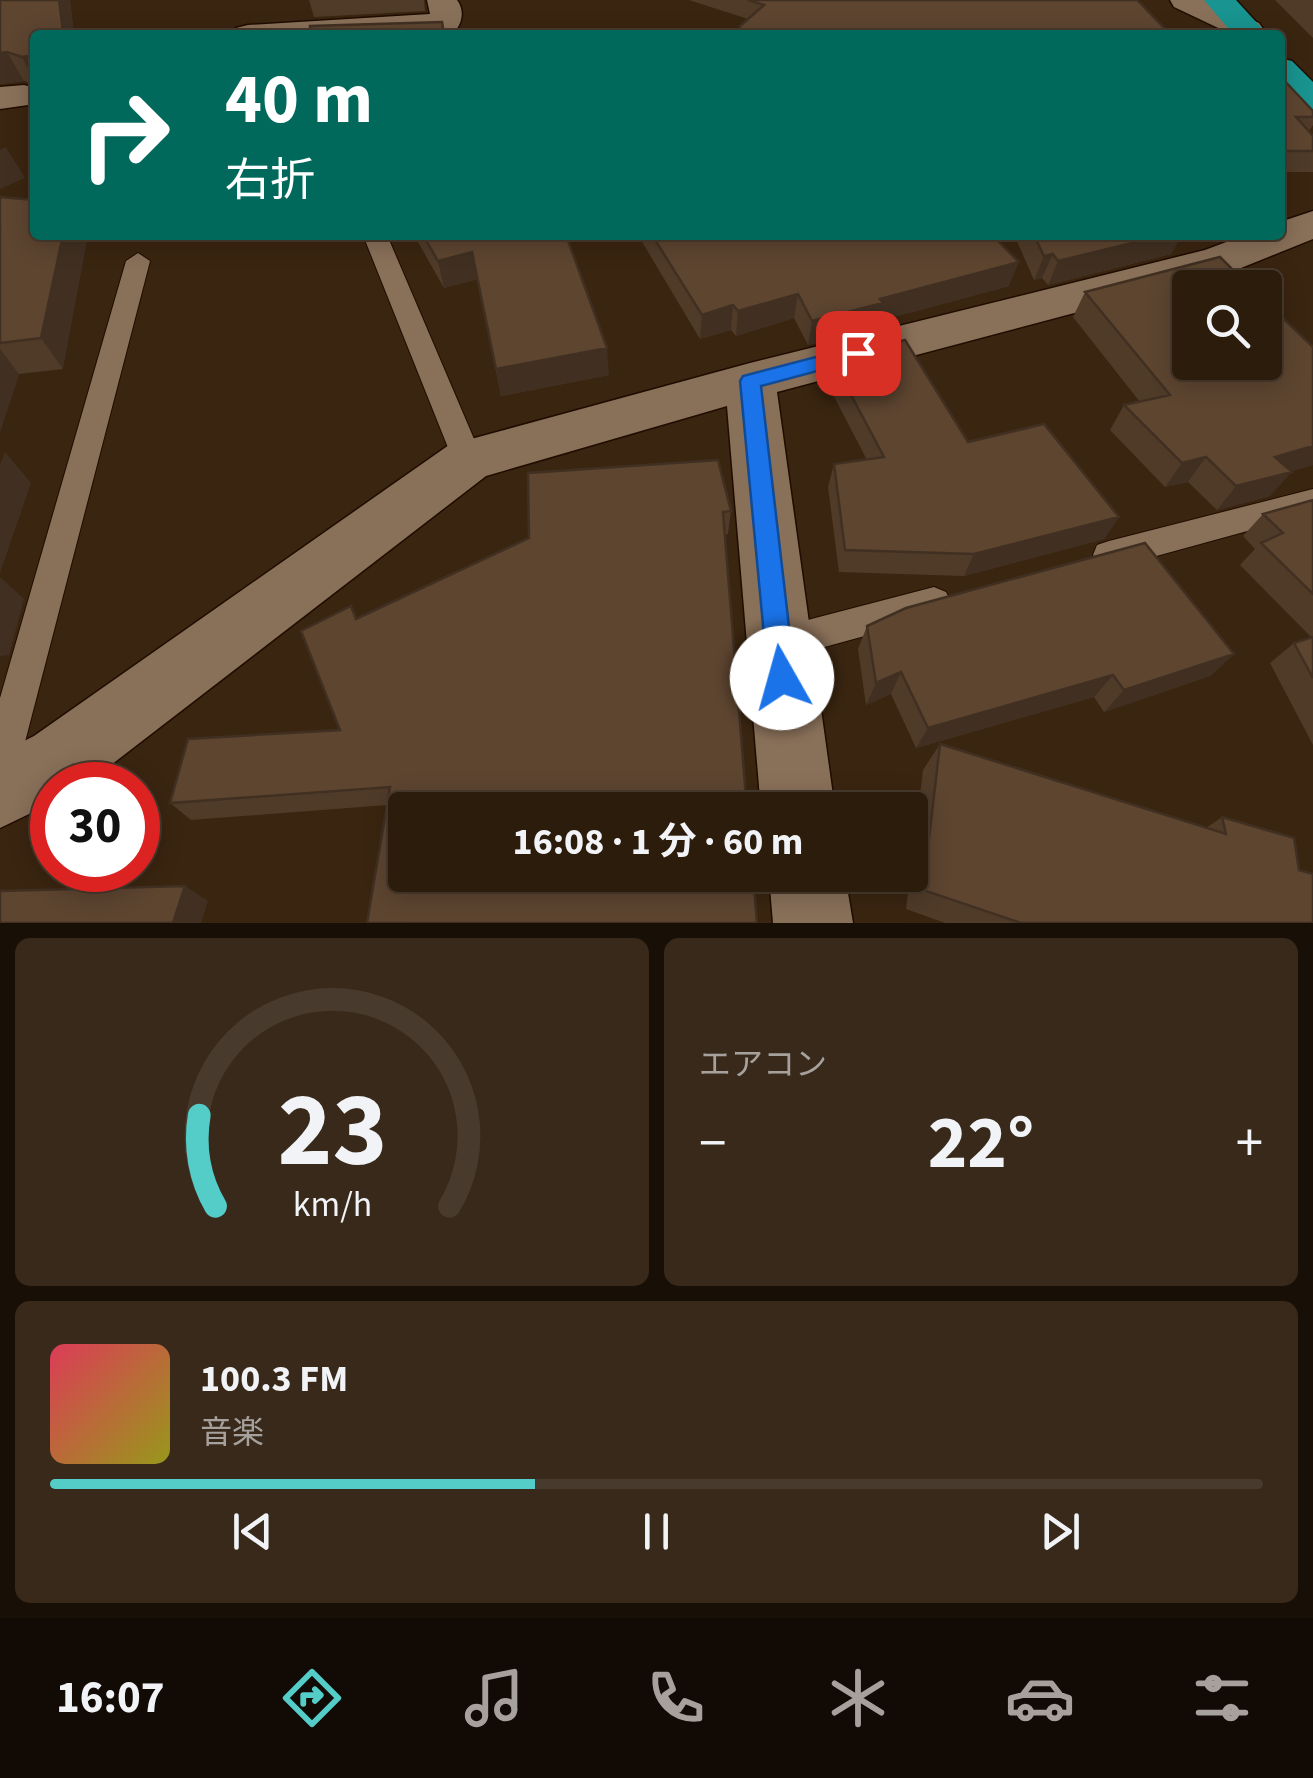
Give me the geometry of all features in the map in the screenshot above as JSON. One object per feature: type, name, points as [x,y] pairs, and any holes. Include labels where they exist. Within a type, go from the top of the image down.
[{"type":"highway","points":[[1219,0],[1248,30]]},
{"type":"street","points":[[324,30],[445,22],[446,6],[442,0]]},
{"type":"street","points":[[1185,0],[1246,30]]},
{"type":"street","points":[[1239,270],[1313,224]]},
{"type":"street","points":[[0,792],[59,761],[468,460],[750,381],[1172,288]]},
{"type":"street","points":[[750,381],[796,792]]},
{"type":"street","points":[[809,892],[813,923]]},
{"type":"lane","points":[[378,240],[468,460]]},
{"type":"lane","points":[[0,765],[138,260]]},
{"type":"lane","points":[[1084,562],[1313,500]]},
{"type":"lane","points":[[777,644],[968,593]]},
{"type":"building","points":[[0,0],[59,0],[63,30],[30,30],[30,56],[0,53]]},
{"type":"building","points":[[748,0],[1137,0],[1166,30],[740,30],[764,5]]},
{"type":"building","points":[[442,22],[443,30],[310,30],[310,26]]},
{"type":"building","points":[[1285,81],[1313,111],[1313,117],[1296,117],[1313,136],[1313,151],[1285,151]]},
{"type":"building","points":[[0,197],[30,200],[30,240],[62,240],[41,338],[0,343]]},
{"type":"building","points":[[426,240],[568,240],[607,348],[496,369],[472,252],[438,261]]},
{"type":"building","points":[[655,240],[997,240],[1019,262],[812,321],[798,294],[738,311],[733,305],[702,315]]},
{"type":"building","points":[[1036,240],[1144,240],[1058,261],[1053,254],[1044,256]]},
{"type":"building","points":[[1220,257],[1233,270],[1172,270],[1172,380],[1282,380],[1282,317],[1313,347],[1313,446],[1275,457],[1292,472],[1236,486],[1206,457],[1182,463],[1124,405],[1170,395],[1085,292]]},
{"type":"building","points":[[905,340],[968,442],[1044,424],[1119,517],[974,554],[845,550],[834,464],[884,457],[832,359]]},
{"type":"building","points":[[718,460],[731,511],[723,512],[746,792],[389,792],[390,787],[170,803],[188,739],[340,730],[301,631],[351,606],[356,619],[529,538],[528,473]]},
{"type":"building","points":[[1313,500],[1313,594],[1261,543],[1283,533],[1263,514]]},
{"type":"building","points":[[1145,543],[1234,654],[1124,690],[1113,675],[928,728],[901,672],[876,683],[867,626],[906,608]]},
{"type":"building","points":[[1313,637],[1313,678],[1294,643]]},
{"type":"building","points":[[940,744],[1226,834],[1222,817],[1294,838],[1299,870],[1313,874],[1313,923],[1021,923],[928,892],[928,847]]},
{"type":"building","points":[[388,799],[388,892],[754,892],[757,923],[367,923]]},
{"type":"building","points":[[185,886],[173,923],[0,923],[0,891],[160,892],[160,887]]},
{"type":"route","points":[[782,678],[750,381],[858,353]]}]
